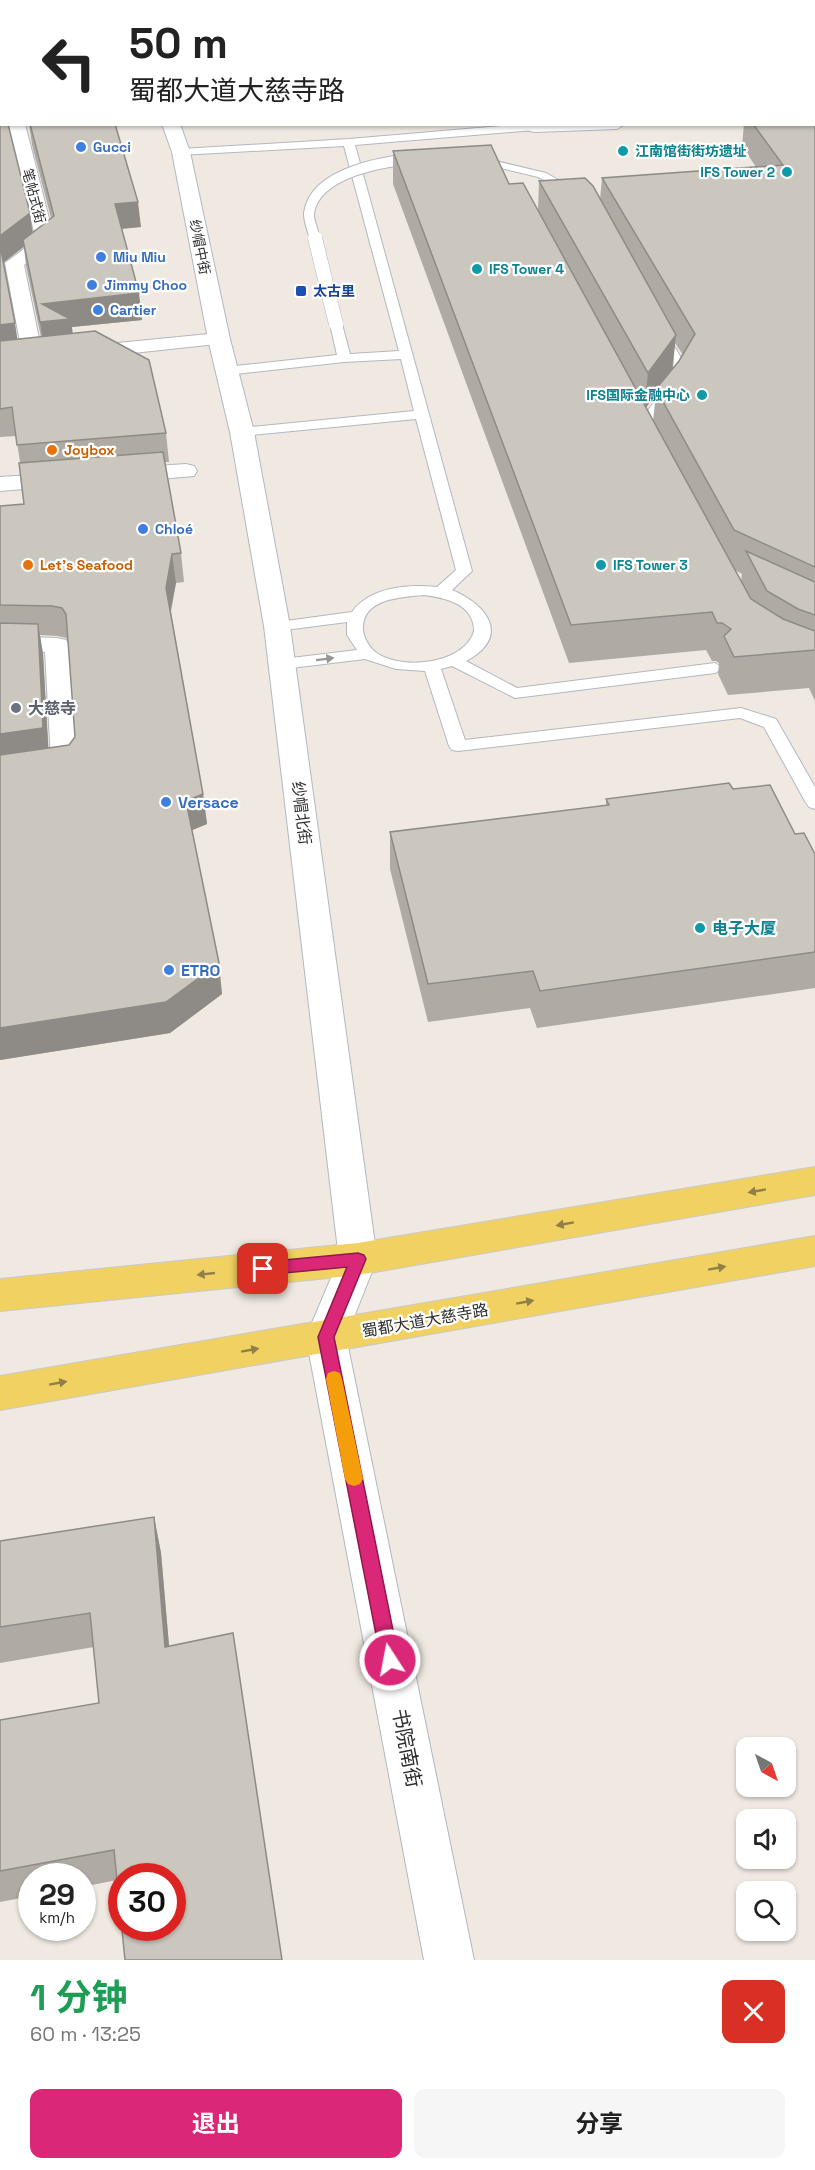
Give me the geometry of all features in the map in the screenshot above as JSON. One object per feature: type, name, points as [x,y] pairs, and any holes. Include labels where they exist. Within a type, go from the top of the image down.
[{"type":"main road","points":[[0,1295],[358,1259],[815,1181]]},
{"type":"main road","name":"蜀都大道大慈寺路","points":[[0,1393],[815,1251]]},
{"type":"street","name":"纱帽中街","points":[[172,126],[181,152],[226,371]]},
{"type":"street","points":[[535,127],[562,126]]},
{"type":"street","name":"笔帖式街","points":[[16,130],[46,242],[7,263],[33,358]]},
{"type":"street","points":[[11,360],[219,339]]},
{"type":"street","name":"纱帽北街","points":[[226,371],[242,432],[283,664],[358,1259]]},
{"type":"street","points":[[104,477],[186,471]]},
{"type":"street","points":[[0,484],[81,478]]},
{"type":"street","points":[[0,643],[57,645],[65,767],[0,776]]},
{"type":"street","points":[[326,1337],[358,1259]]},
{"type":"street","name":"书院南街","points":[[326,1337],[449,1960]]},
{"type":"lane","points":[[181,152],[349,142],[535,127]]},
{"type":"lane","points":[[349,142],[464,572],[441,592]]},
{"type":"lane","points":[[457,157],[501,164],[542,176],[576,193],[583,201]]},
{"type":"lane","points":[[344,358],[309,213],[312,200],[320,190],[350,173],[391,161],[435,158]]},
{"type":"lane","points":[[501,164],[513,185]]},
{"type":"lane","points":[[316,236],[309,212],[321,190],[334,181],[349,176],[358,177]]},
{"type":"lane","points":[[653,320],[682,371],[673,390],[640,420],[654,446]]},
{"type":"lane","points":[[226,371],[344,358],[406,355]]},
{"type":"lane","points":[[242,432],[421,414]]},
{"type":"lane","points":[[403,591],[441,592],[459,598],[481,617],[483,629],[479,640],[470,651],[453,660],[432,666],[408,666],[387,662],[368,654],[357,642],[352,629],[356,616],[366,604],[382,596],[403,591]]},
{"type":"lane","points":[[277,626],[356,616]]},
{"type":"lane","points":[[283,664],[368,654]]},
{"type":"lane","points":[[453,660],[515,693],[715,668]]},
{"type":"lane","points":[[432,666],[459,746],[741,713],[770,723],[815,803]]},
{"type":"building","points":[[0,126],[8,126],[30,213],[0,236]]},
{"type":"building","points":[[31,126],[116,126],[138,202],[115,204],[139,293],[42,304],[70,319],[40,322],[23,240],[54,216]]},
{"type":"building","points":[[754,126],[815,126],[815,567],[734,530],[656,389],[679,361],[695,334],[602,178],[783,165]]},
{"type":"building","points":[[491,145],[509,184],[523,183],[751,599],[783,619],[815,631],[815,650],[734,657],[724,636],[731,629],[722,623],[717,623],[712,612],[571,625],[393,151]]},
{"type":"building","points":[[585,178],[593,186],[676,335],[648,373],[539,181]]},
{"type":"building","points":[[0,245],[15,323],[0,325]]},
{"type":"building","points":[[95,331],[149,360],[166,433],[17,445],[12,407],[0,409],[0,341]]},
{"type":"building","points":[[163,452],[181,553],[172,554],[166,588],[203,794],[186,801],[219,963],[166,1002],[0,1028],[0,755],[69,745],[75,737],[66,614],[62,608],[52,606],[0,605],[0,506],[24,504],[19,463]]},
{"type":"building","points":[[746,551],[815,582],[815,615],[798,609],[767,591]]},
{"type":"building","points":[[0,623],[38,624],[43,728],[0,734]]},
{"type":"building","points":[[729,783],[733,789],[770,785],[795,834],[804,833],[815,854],[815,952],[540,991],[533,971],[428,984],[390,832],[609,805],[606,799]]},
{"type":"building","points":[[154,1517],[165,1647],[233,1633],[282,1960],[125,1960],[123,1941],[186,1941],[186,1863],[115,1863],[114,1850],[43,1863],[18,1863],[18,1868],[0,1871],[0,1720],[99,1703],[90,1613],[0,1627],[0,1541]]},
{"type":"slow traffic","points":[[334,1379],[354,1479]]},
{"type":"place","name":"Gucci","points":[[81,147]]},
{"type":"place","name":"江南馆街街坊遗址","points":[[623,151]]},
{"type":"place","name":"IFS Tower 2","points":[[787,172]]},
{"type":"place","name":"Miu Miu","points":[[101,257]]},
{"type":"place","name":"IFS Tower 4","points":[[477,269]]},
{"type":"place","name":"Jimmy Choo","points":[[92,285]]},
{"type":"place","name":"太古里","points":[[301,291]]},
{"type":"place","name":"Cartier","points":[[98,310]]},
{"type":"place","name":"IFS国际金融中心","points":[[702,395]]},
{"type":"place","name":"Joybox","points":[[52,450]]},
{"type":"place","name":"Chloé","points":[[143,529]]},
{"type":"place","name":"Let's Seafood","points":[[28,565]]},
{"type":"place","name":"IFS Tower 3","points":[[601,565]]},
{"type":"place","name":"大慈寺","points":[[16,708]]},
{"type":"place","name":"Versace","points":[[166,802]]},
{"type":"place","name":"电子大厦","points":[[700,928]]},
{"type":"place","name":"ETRO","points":[[169,970]]},
{"type":"route","points":[[263,1269],[358,1259],[326,1337],[390,1660]]}]
